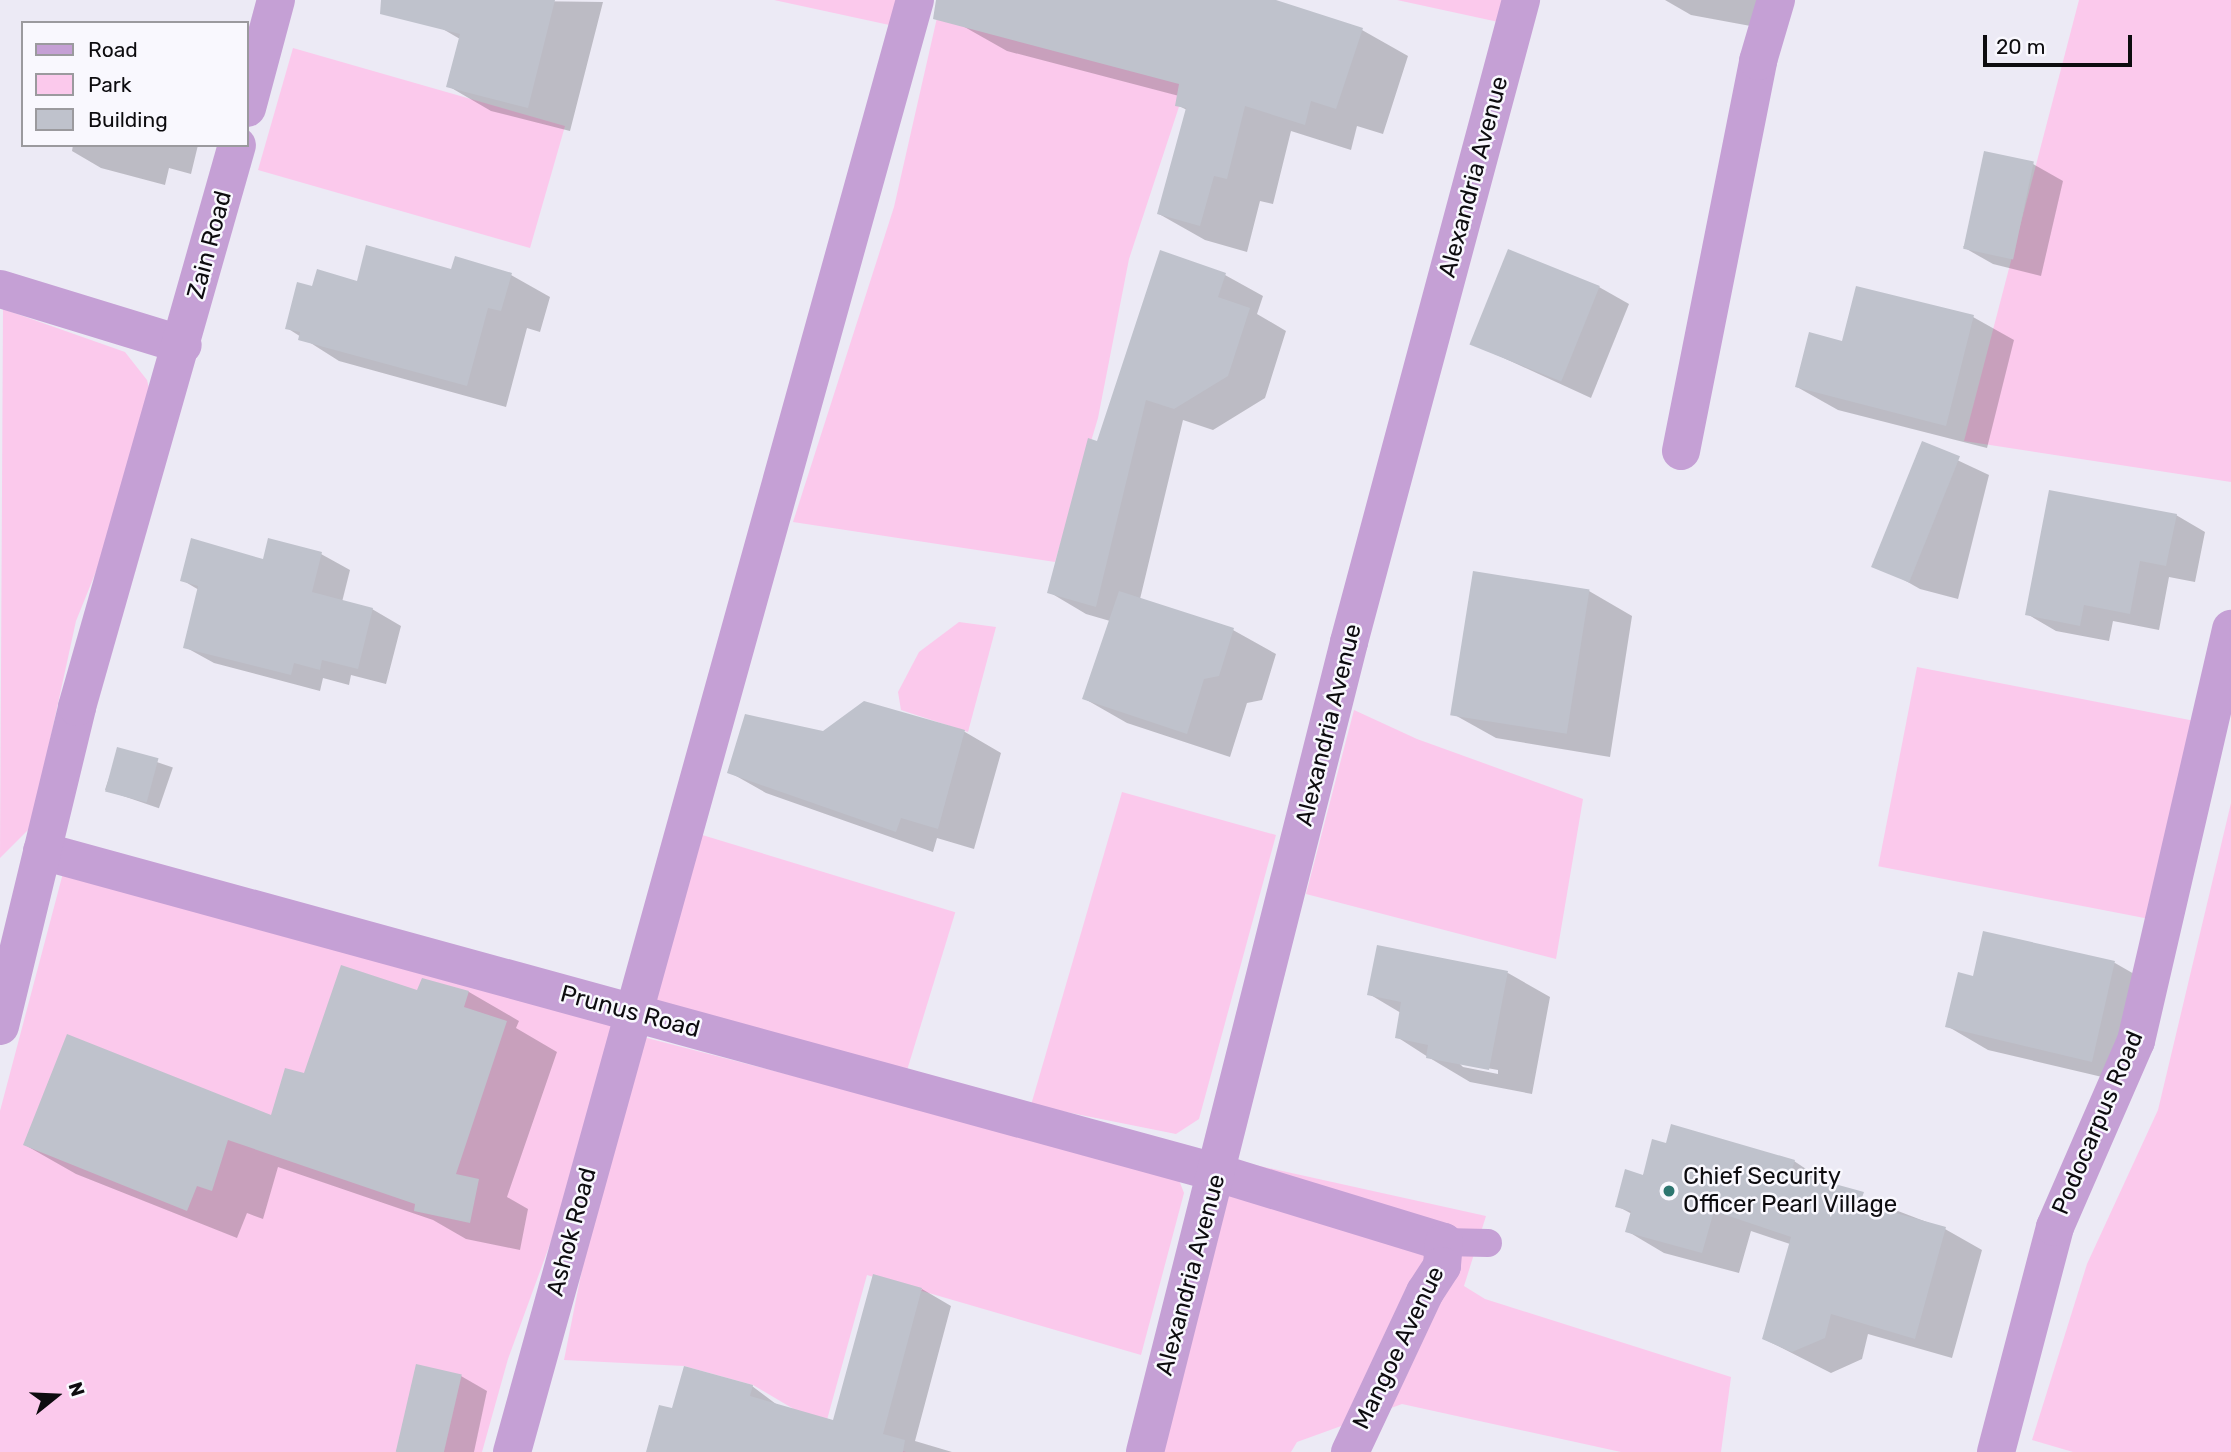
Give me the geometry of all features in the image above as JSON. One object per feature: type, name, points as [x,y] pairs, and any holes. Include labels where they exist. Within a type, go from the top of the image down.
[{"type":"street","points":[[248,104],[276,0]]},
{"type":"street","name":"Ashok Road","points":[[512,1452],[915,0]]},
{"type":"street","name":"Alexandria Avenue","points":[[1145,1452],[1218,1173],[1349,642],[1521,0]]},
{"type":"street","points":[[1681,450],[1758,61],[1776,0]]},
{"type":"street","name":"Zain Road","points":[[0,1026],[16,887],[42,851],[77,707],[183,345],[236,147]]},
{"type":"street","points":[[0,289],[183,345]]},
{"type":"street","name":"Podocarpus Road","points":[[1996,1452],[2055,1227],[2136,1041],[2231,629]]},
{"type":"street","name":"Prunus Road","points":[[42,851],[1218,1173],[1444,1242]]},
{"type":"street","name":"Mangoe Avenue","points":[[1350,1452],[1424,1292],[1442,1266],[1444,1242]]},
{"type":"lane","points":[[1444,1242],[1488,1243]]},
{"type":"green space","points":[[774,0],[901,0],[894,26]]},
{"type":"green space","points":[[941,0],[1214,0],[1129,259],[1098,418],[1055,562],[793,522],[894,207]]},
{"type":"green space","points":[[1397,0],[1508,0],[1503,23]]},
{"type":"green space","points":[[2079,0],[2231,0],[2231,482],[1964,441]]},
{"type":"green space","points":[[293,48],[565,126],[530,248],[258,170]]},
{"type":"green space","points":[[3,309],[125,352],[147,380],[154,409],[143,455],[76,621],[31,827],[0,858]]},
{"type":"green space","points":[[959,622],[996,627],[968,732],[901,710],[898,692],[919,652]]},
{"type":"green space","points":[[1917,667],[2211,724],[2173,924],[1878,866]]},
{"type":"green space","points":[[1354,710],[1417,739],[1583,799],[1556,959],[1306,894]]},
{"type":"green space","points":[[1122,792],[1276,835],[1199,1119],[1176,1134],[1031,1105]]},
{"type":"green space","points":[[2231,803],[2231,1452],[2073,1452],[2032,1440],[2087,1264],[2158,1110]]},
{"type":"green space","points":[[699,834],[955,912],[904,1079],[648,1000]]},
{"type":"green space","points":[[67,858],[638,1003],[508,1359],[482,1452],[0,1452],[0,1111]]},
{"type":"green space","points":[[647,1038],[1177,1175],[1184,1193],[1141,1355],[867,1275],[825,1427],[906,1452],[818,1452],[824,1427],[753,1385],[684,1366],[564,1360],[597,1194],[637,1042]]},
{"type":"green space","points":[[1237,1161],[1486,1216],[1464,1286],[1485,1299],[1731,1377],[1721,1452],[1621,1452],[1402,1404],[1297,1442],[1291,1452],[1159,1452]]},
{"type":"building","points":[[381,0],[555,0],[528,108],[446,87],[460,34],[380,14]]},
{"type":"building","points":[[936,0],[1276,0],[1363,28],[1336,109],[1311,101],[1305,125],[1245,106],[1227,179],[1214,176],[1200,226],[1157,214],[1186,108],[1175,106],[1179,84],[933,19]]},
{"type":"building","points":[[1984,151],[2034,162],[2013,259],[1963,249]]},
{"type":"building","points":[[366,245],[451,269],[455,256],[512,273],[501,311],[488,308],[467,386],[298,340],[300,332],[285,329],[297,282],[312,286],[317,269],[357,281]]},
{"type":"building","points":[[1508,249],[1600,286],[1561,382],[1469,344]]},
{"type":"building","points":[[1160,250],[1226,273],[1218,297],[1250,308],[1228,376],[1174,409],[1146,400],[1096,607],[1047,593],[1088,438],[1097,441]]},
{"type":"building","points":[[1856,286],[1974,315],[1946,426],[1795,387],[1809,332],[1842,341]]},
{"type":"building","points":[[1922,441],[1960,456],[1909,582],[1871,567]]},
{"type":"building","points":[[2049,490],[2177,514],[2166,566],[2140,561],[2130,614],[2084,605],[2080,626],[2025,615]]},
{"type":"building","points":[[191,538],[263,559],[268,538],[322,552],[312,592],[373,608],[358,669],[322,660],[320,670],[294,663],[291,675],[183,648],[198,586],[180,581]]},
{"type":"building","points":[[1473,571],[1590,589],[1567,734],[1450,715]]},
{"type":"building","points":[[1119,591],[1234,628],[1219,676],[1204,679],[1187,734],[1082,699]]},
{"type":"building","points":[[864,701],[965,730],[938,829],[901,818],[896,832],[727,773],[745,714],[823,731]]},
{"type":"building","points":[[117,747],[159,758],[147,803],[105,791]]},
{"type":"building","points":[[1983,931],[2115,961],[2092,1062],[1945,1027],[1958,972],[1973,976]]},
{"type":"building","points":[[1377,945],[1508,971],[1489,1070],[1426,1058],[1428,1045],[1395,1038],[1401,1002],[1367,995]]},
{"type":"building","points":[[341,965],[417,990],[422,978],[469,991],[464,1007],[507,1021],[456,1174],[479,1179],[470,1223],[414,1211],[415,1204],[228,1140],[212,1191],[197,1186],[187,1211],[23,1145],[67,1034],[271,1115],[285,1068],[304,1073]]},
{"type":"building","points":[[1671,1124],[1795,1160],[1791,1172],[1864,1192],[1860,1203],[1946,1227],[1915,1339],[1831,1314],[1825,1338],[1792,1352],[1762,1339],[1791,1237],[1714,1211],[1702,1253],[1625,1232],[1631,1211],[1615,1207],[1625,1169],[1643,1175],[1652,1139],[1666,1143]]},
{"type":"building","points":[[873,1274],[922,1288],[883,1434],[905,1440],[903,1452],[646,1452],[659,1405],[672,1408],[684,1366],[753,1385],[750,1396],[833,1420]]},
{"type":"building","points":[[416,1364],[462,1375],[444,1452],[396,1452]]},
{"type":"place","name":"Chief Security Officer Pearl Village","points":[[1669,1191]]}]
